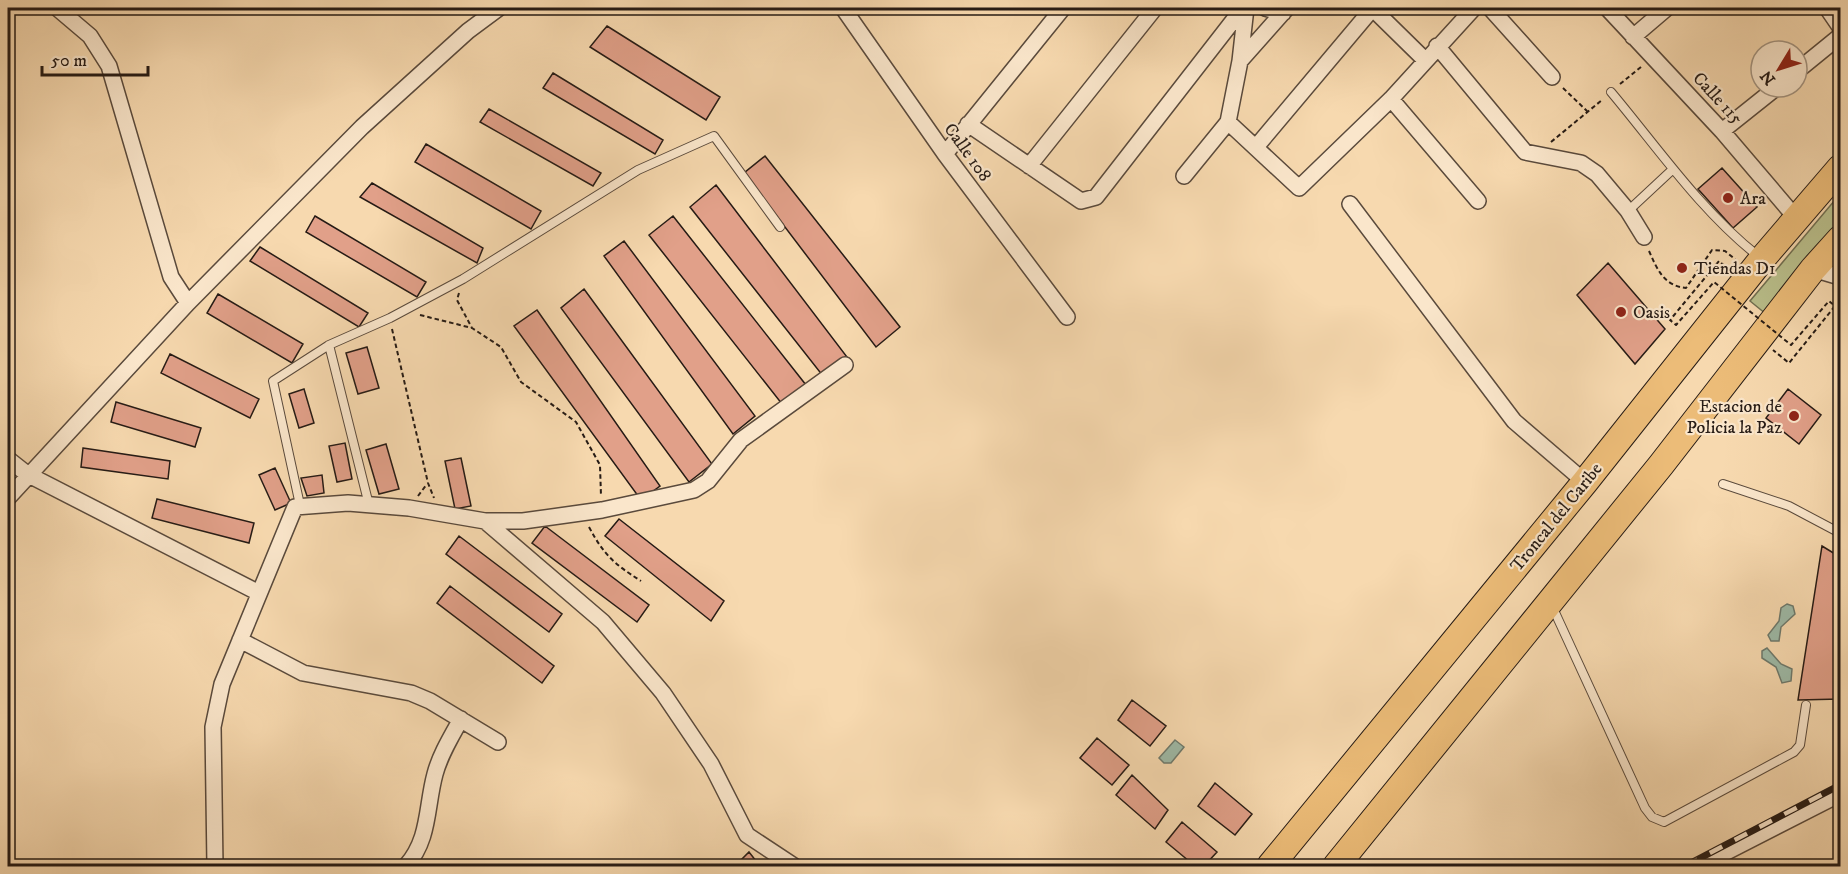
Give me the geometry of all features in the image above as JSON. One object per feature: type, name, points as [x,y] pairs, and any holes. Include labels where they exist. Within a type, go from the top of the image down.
[{"type":"highway","name":"Troncal del Caribe","points":[[1270,867],[1585,482],[1750,260],[1796,218],[1840,168]]},
{"type":"highway","points":[[1336,867],[1550,602],[1813,269],[1840,239]]},
{"type":"street","points":[[57,8],[90,36],[109,66],[171,277],[188,303]]},
{"type":"street","points":[[8,498],[27,474],[188,303],[362,127],[468,31],[499,8]]},
{"type":"street","name":"Calle 108","points":[[843,8],[945,154],[1067,317]]},
{"type":"street","points":[[1029,166],[1155,8]]},
{"type":"street","points":[[968,124],[1081,201],[1096,197],[1245,8]]},
{"type":"street","points":[[1184,176],[1228,122],[1240,61],[1245,8]]},
{"type":"street","points":[[1265,8],[1285,10]]},
{"type":"street","points":[[1256,147],[1373,8],[1425,60]]},
{"type":"street","points":[[1228,122],[1299,188],[1391,99],[1474,8]]},
{"type":"street","points":[[1490,8],[1552,77]]},
{"type":"street","name":"Calle 115","points":[[1607,8],[1722,131],[1796,218]]},
{"type":"street","points":[[1633,37],[1667,8]]},
{"type":"street","points":[[1827,8],[1840,27]]},
{"type":"street","points":[[1240,61],[1285,10]]},
{"type":"street","points":[[945,154],[1054,11]]},
{"type":"street","points":[[1809,61],[1840,36]]},
{"type":"street","points":[[1437,46],[1525,152],[1581,163],[1597,174],[1628,211],[1644,237]]},
{"type":"street","points":[[1391,99],[1478,201]]},
{"type":"street","points":[[1722,131],[1762,99]]},
{"type":"street","points":[[1350,204],[1514,421],[1585,482]]},
{"type":"street","points":[[1813,269],[1840,277]]},
{"type":"street","points":[[215,867],[213,727],[222,684],[291,513],[300,505],[369,505],[485,521],[523,521],[602,510],[694,490],[708,481],[741,440],[845,365]]},
{"type":"street","points":[[8,459],[27,474],[259,593]]},
{"type":"street","points":[[485,521],[603,622],[663,693],[711,764],[747,835],[794,867]]},
{"type":"street","points":[[240,640],[303,673],[411,693],[498,741]]},
{"type":"street","points":[[406,867],[420,848],[426,831],[439,762],[461,719]]},
{"type":"street","points":[[1699,867],[1840,794]]},
{"type":"lane","points":[[1611,92],[1672,170],[1732,234],[1750,260]]},
{"type":"lane","points":[[300,505],[273,381],[329,345],[390,318],[463,279],[638,170],[714,136],[780,227]]},
{"type":"lane","points":[[1628,211],[1672,170]]},
{"type":"lane","points":[[329,345],[369,505]]},
{"type":"lane","points":[[1723,484],[1789,506],[1840,533]]},
{"type":"lane","points":[[1550,602],[1646,808],[1658,821],[1664,822],[1794,753],[1800,745],[1806,705]]},
{"type":"path","points":[[1537,153],[1653,58]]},
{"type":"path","points":[[1552,77],[1587,111]]},
{"type":"path","points":[[1644,237],[1661,276],[1680,287],[1686,288],[1691,283],[1712,250],[1725,251],[1750,260]]},
{"type":"path","points":[[1730,271],[1719,261],[1670,320],[1676,325],[1714,282],[1791,345],[1829,301],[1835,306],[1789,363],[1773,350]]},
{"type":"path","points":[[463,279],[457,300],[472,328]]},
{"type":"path","points":[[402,311],[472,328],[501,346],[521,382],[576,422],[600,465],[602,510]]},
{"type":"path","points":[[390,318],[428,483],[433,497],[447,514]]},
{"type":"path","points":[[583,513],[602,552],[614,564],[641,581]]},
{"type":"green space","points":[[1840,194],[1840,219],[1766,314],[1750,301]]},
{"type":"shaded area","points":[[1787,604],[1793,606],[1795,614],[1781,627],[1779,641],[1771,641],[1768,635],[1779,621],[1781,608]]},
{"type":"shaded area","points":[[1767,648],[1781,664],[1792,669],[1791,681],[1782,683],[1776,667],[1762,658],[1762,651]]},
{"type":"shaded area","points":[[1175,740],[1184,747],[1171,763],[1164,763],[1159,758]]},
{"type":"building","points":[[607,26],[720,97],[706,120],[590,47]]},
{"type":"building","points":[[553,73],[663,140],[655,154],[543,88]]},
{"type":"building","points":[[489,109],[601,173],[593,186],[480,122]]},
{"type":"building","points":[[426,144],[541,211],[531,229],[415,162]]},
{"type":"building","points":[[765,156],[900,327],[876,347],[744,173]]},
{"type":"building","name":"Ara","points":[[1722,168],[1757,207],[1733,228],[1698,189]]},
{"type":"building","points":[[372,183],[483,248],[477,263],[360,197]]},
{"type":"building","points":[[716,185],[847,357],[823,376],[690,207]]},
{"type":"building","points":[[315,216],[426,282],[417,297],[306,232]]},
{"type":"building","points":[[673,216],[806,385],[782,404],[649,235]]},
{"type":"building","points":[[624,241],[755,416],[733,434],[604,256]]},
{"type":"building","points":[[260,247],[368,313],[359,327],[250,261]]},
{"type":"building","name":"Oasis","points":[[1608,263],[1665,329],[1635,364],[1577,295]]},
{"type":"building","points":[[584,289],[712,464],[689,482],[561,308]]},
{"type":"building","points":[[218,294],[303,344],[292,363],[207,313]]},
{"type":"building","points":[[537,310],[660,486],[641,500],[514,326]]},
{"type":"building","points":[[367,347],[379,388],[358,394],[346,353]]},
{"type":"building","points":[[170,354],[259,399],[250,418],[161,373]]},
{"type":"building","points":[[304,389],[314,423],[299,428],[289,394]]},
{"type":"building","name":"Estacion de Policia la Paz","points":[[1788,389],[1821,415],[1799,444],[1766,418]]},
{"type":"building","points":[[116,402],[201,428],[195,447],[111,422]]},
{"type":"building","points":[[345,443],[352,479],[337,482],[329,446]]},
{"type":"building","points":[[386,444],[399,489],[379,494],[366,450]]},
{"type":"building","points":[[83,448],[170,461],[168,479],[81,467]]},
{"type":"building","points":[[461,458],[471,506],[455,509],[445,461]]},
{"type":"building","points":[[275,468],[291,503],[275,510],[259,475]]},
{"type":"building","points":[[322,475],[324,493],[307,496],[301,478]]},
{"type":"building","points":[[157,499],[254,523],[249,543],[152,518]]},
{"type":"building","points":[[619,519],[724,601],[711,621],[605,536]]},
{"type":"building","points":[[545,526],[649,605],[637,622],[532,543]]},
{"type":"building","points":[[459,536],[562,614],[549,632],[446,554]]},
{"type":"building","points":[[1822,546],[1840,557],[1840,699],[1798,700]]},
{"type":"building","points":[[450,586],[554,666],[542,683],[437,603]]},
{"type":"building","points":[[1132,700],[1166,726],[1150,746],[1118,720]]},
{"type":"building","points":[[1097,738],[1129,765],[1112,785],[1080,758]]},
{"type":"building","points":[[1132,775],[1168,810],[1155,829],[1116,795]]},
{"type":"building","points":[[1215,783],[1252,814],[1235,835],[1198,806]]},
{"type":"building","points":[[1182,822],[1217,852],[1204,866],[1195,866],[1166,842]]},
{"type":"building","points":[[749,852],[760,866],[735,866]]},
{"type":"railway","points":[[1685,866],[1840,785]]},
{"type":"place","name":"Ara","points":[[1728,198]]},
{"type":"place","name":"Tiendas D1","points":[[1682,268]]},
{"type":"place","name":"Oasis","points":[[1621,312]]},
{"type":"place","name":"Estacion de Policia la Paz","points":[[1794,416]]}]
